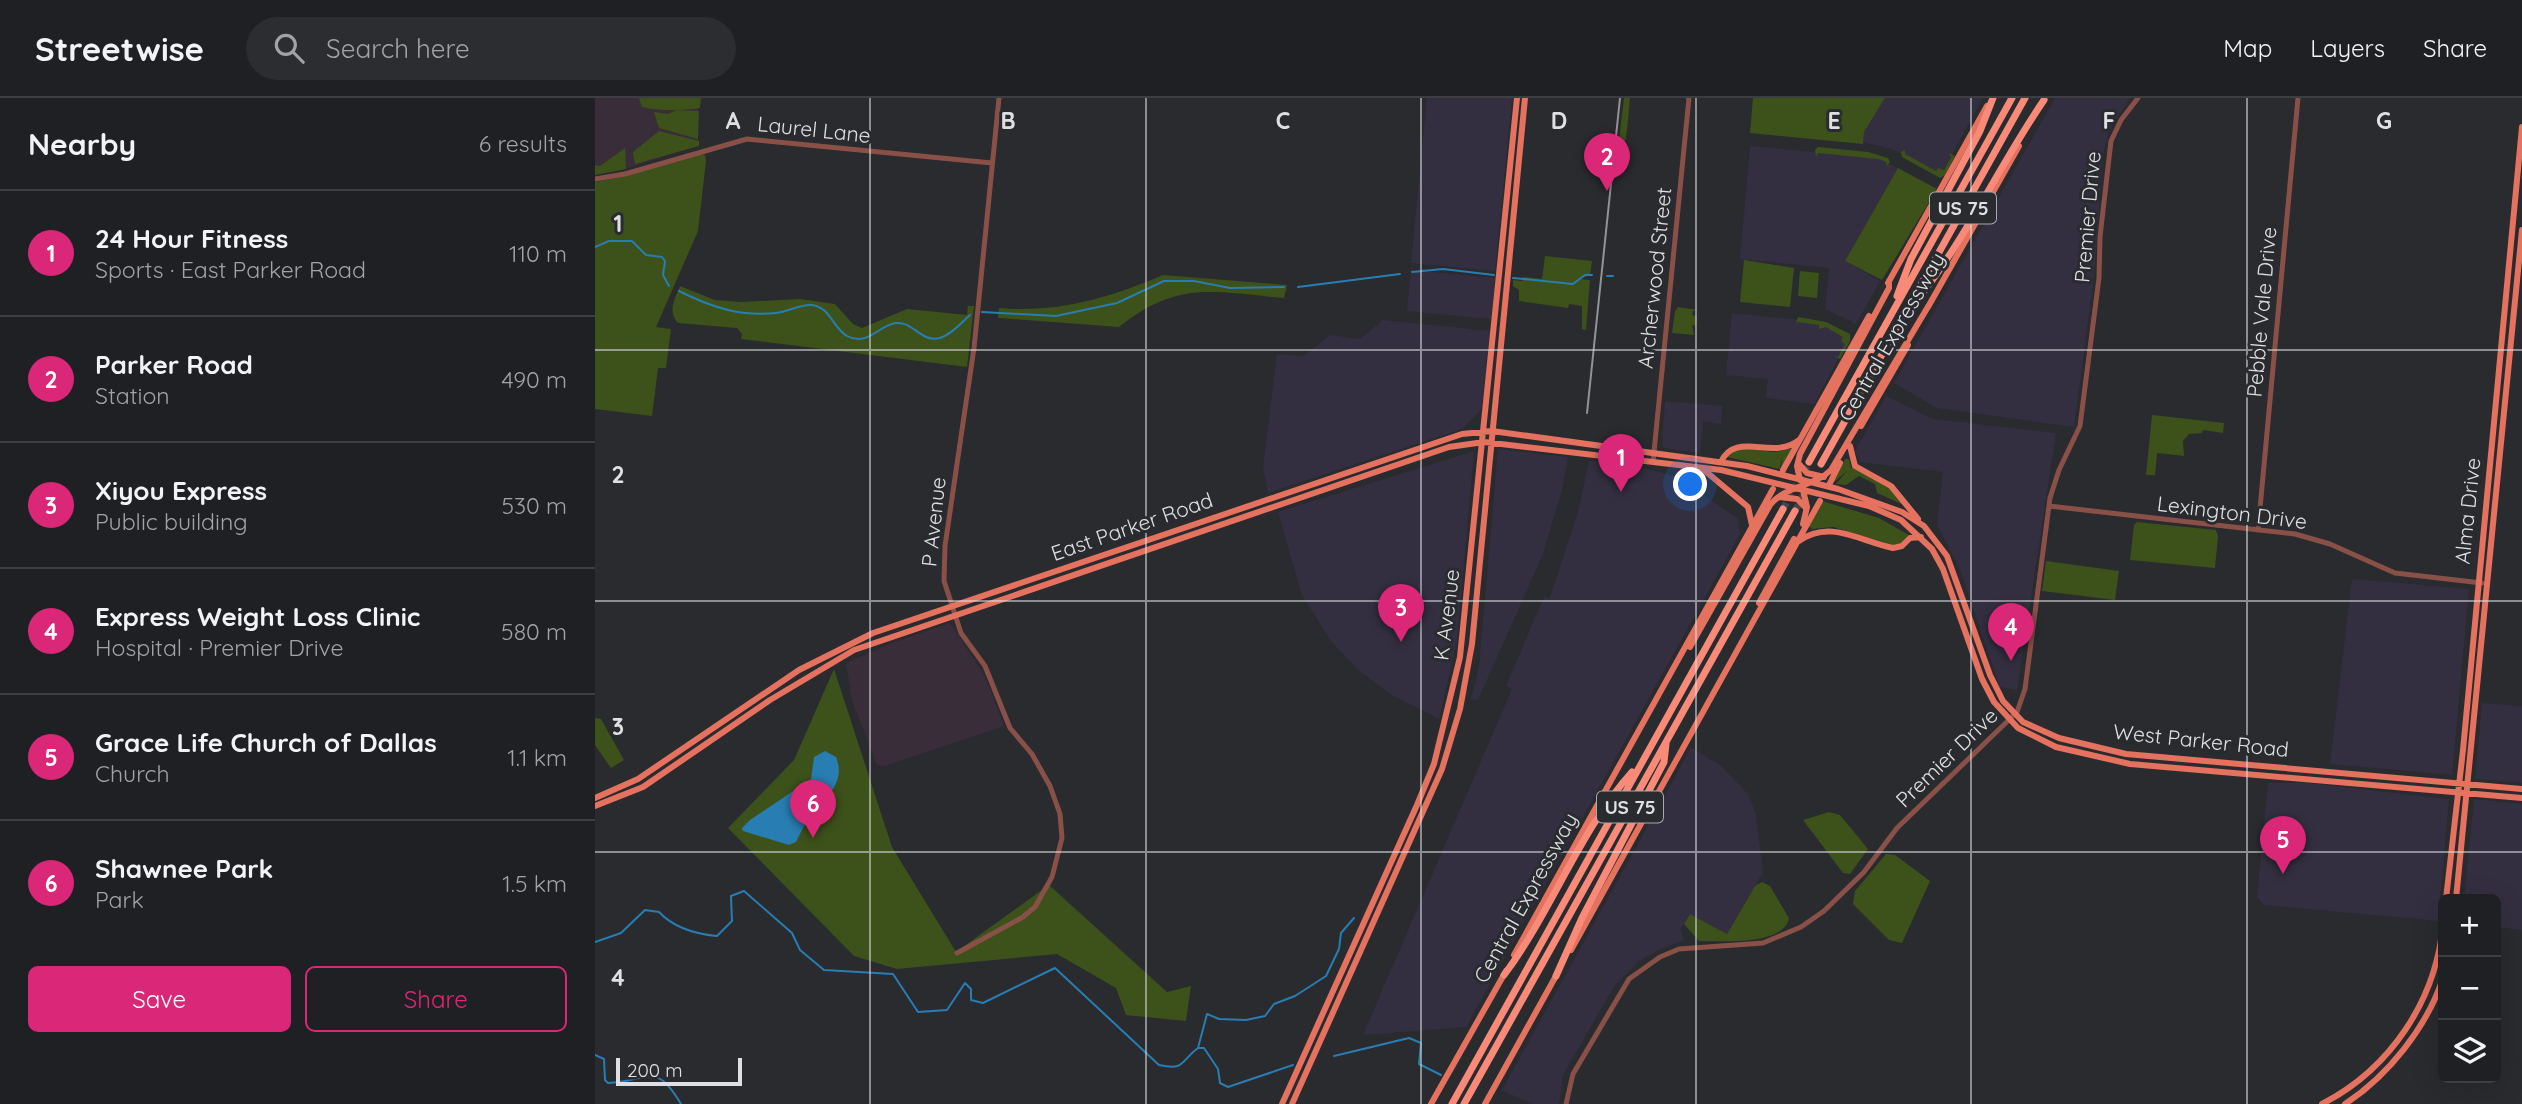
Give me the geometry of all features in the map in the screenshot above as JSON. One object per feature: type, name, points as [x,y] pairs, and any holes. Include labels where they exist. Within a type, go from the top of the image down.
[{"type":"highway","points":[[1890,316],[1912,259],[1975,141],[1992,98]]},
{"type":"highway","name":"Central Expressway","points":[[1809,462],[2011,98]]},
{"type":"highway","name":"Central Expressway","points":[[1821,464],[2025,98]]},
{"type":"highway","points":[[1902,319],[1932,282],[2009,151],[2045,99]]},
{"type":"highway","name":"Central Expressway","points":[[1452,1104],[1783,509]]},
{"type":"highway","name":"US 75","points":[[1464,1104],[1795,511]]},
{"type":"highway","points":[[1556,976],[1582,918],[1664,762],[1667,741]]},
{"type":"highway","points":[[1504,975],[1537,928],[1621,785],[1642,761]]},
{"type":"main road","name":"K Avenue","points":[[1291,1104],[1322,1041],[1441,769],[1460,709],[1472,644],[1476,558],[1517,98]]},
{"type":"main road","name":"K Avenue","points":[[1504,265],[1514,210],[1525,98]]},
{"type":"main road","name":"Central Expressway","points":[[1783,470],[1992,98]]},
{"type":"main road","name":"Central Expressway","points":[[1829,483],[2045,99]]},
{"type":"main road","name":"Alma Drive","points":[[2447,894],[2460,783],[2522,127]]},
{"type":"main road","points":[[1512,143],[1520,144]]},
{"type":"main road","points":[[1506,209],[1514,210]]},
{"type":"main road","name":"Alma Drive","points":[[2457,894],[2522,230]]},
{"type":"main road","points":[[1724,673],[1805,519],[1807,510],[1797,463],[1889,288],[1889,281]]},
{"type":"main road","points":[[1812,482],[1824,477],[1837,461],[1929,305]]},
{"type":"main road","name":"East Parker Road","points":[[595,798],[638,779],[817,660],[873,634],[1462,433],[1488,431],[1721,461]]},
{"type":"main road","points":[[1721,461],[1727,450],[1734,446],[1778,450],[1790,446],[1803,436]]},
{"type":"main road","name":"East Parker Road","points":[[595,806],[643,787],[835,659],[1459,444],[1487,442],[1721,470]]},
{"type":"main road","points":[[1598,454],[1599,445]]},
{"type":"main road","points":[[1850,446],[1855,466],[1891,486],[1924,526]]},
{"type":"main road","points":[[1420,448],[1423,457]]},
{"type":"main road","name":"West Parker Road","points":[[1721,461],[1886,512],[1921,537],[1938,558],[1951,588],[1988,692],[2030,736],[2056,747],[2119,762],[2272,777],[2460,783],[2522,789]]},
{"type":"main road","points":[[1797,463],[1807,473],[1824,477]]},
{"type":"main road","points":[[1368,466],[1371,475]]},
{"type":"main road","points":[[1698,467],[1710,472],[1748,507],[1753,520],[1751,530]]},
{"type":"main road","name":"West Parker Road","points":[[1721,470],[1793,489],[1812,482],[1877,500],[1924,526],[1947,556],[1997,692],[2012,718],[2059,738],[2126,754],[2337,771],[2459,791],[2522,798]]},
{"type":"main road","points":[[1314,484],[1317,493]]},
{"type":"main road","name":"Central Expressway","points":[[1431,1104],[1773,489]]},
{"type":"main road","points":[[1654,705],[1777,498],[1793,489]]},
{"type":"main road","points":[[1777,498],[1797,499],[1807,510]]},
{"type":"main road","points":[[1485,1104],[1819,501]]},
{"type":"main road","points":[[1182,529],[1185,538]]},
{"type":"main road","points":[[1797,542],[1815,531],[1830,529],[1893,548],[1902,546],[1912,537],[1921,537]]},
{"type":"main road","name":"K Avenue","points":[[1282,1104],[1434,764],[1453,694],[1476,558]]},
{"type":"main road","points":[[1951,588],[1959,585]]},
{"type":"main road","points":[[1967,637],[1976,634]]},
{"type":"main road","points":[[1462,643],[1472,644]]},
{"type":"main road","points":[[2466,717],[2475,718]]},
{"type":"main road","points":[[2056,747],[2059,738]]},
{"type":"main road","points":[[2272,777],[2274,768]]},
{"type":"main road","points":[[2335,780],[2337,771]]},
{"type":"main road","points":[[2449,872],[2459,873]]},
{"type":"main road","points":[[2322,1104],[2355,1085],[2375,1068],[2408,1026],[2431,980],[2438,957]]},
{"type":"main road","points":[[2345,1104],[2363,1092],[2402,1051],[2431,1007],[2438,990]]},
{"type":"main road","points":[[1312,1037],[1322,1041]]},
{"type":"street","name":"P Avenue","points":[[957,953],[1023,917],[1035,906],[1057,866],[1062,828],[1050,786],[1032,754],[1010,728],[985,666],[961,633],[950,606],[944,577],[945,546],[972,359],[999,98]]},
{"type":"street","name":"Archerwood Street","points":[[1653,462],[1689,98]]},
{"type":"street","name":"Premier Drive","points":[[1566,1104],[1573,1074],[1629,979],[1660,957],[1679,949],[1763,943],[1816,916],[1864,872],[1897,828],[2012,718],[2024,696],[2049,506],[2059,470],[2080,426],[2099,278],[2110,149],[2116,127],[2139,98]]},
{"type":"street","name":"Pebble Vale Drive","points":[[2258,530],[2298,98]]},
{"type":"street","name":"Laurel Lane","points":[[595,179],[625,174],[747,139],[992,163]]},
{"type":"street","name":"Lexington Drive","points":[[2049,506],[2313,538],[2395,573],[2488,584]]},
{"type":"shaded area","points":[[595,98],[699,98],[699,145],[625,169],[595,175]]},
{"type":"shaded area","points":[[1427,98],[1512,98],[1495,271],[1411,263]]},
{"type":"shaded area","points":[[1885,98],[1983,98],[1941,174],[1892,149],[1863,142],[1864,132]]},
{"type":"shaded area","points":[[2055,98],[2130,98],[2109,131],[2103,154],[2094,276],[2074,427],[1937,408],[1894,383]]},
{"type":"shaded area","points":[[1750,146],[1876,158],[1898,168],[1845,261],[1880,281],[1856,324],[1825,309],[1829,268],[1740,259]]},
{"type":"shaded area","points":[[1411,270],[1495,278],[1491,319],[1407,311]]},
{"type":"shaded area","points":[[1732,313],[1819,322],[1849,338],[1814,404],[1766,398],[1768,379],[1726,375]]},
{"type":"shaded area","points":[[1383,320],[1490,331],[1481,410],[1462,429],[1268,493],[1263,467],[1277,354],[1304,356],[1330,335],[1360,339]]},
{"type":"shaded area","points":[[1886,396],[1933,419],[2056,433],[2017,690],[2000,687],[1959,567],[1937,525],[1943,472],[1860,462],[1855,451]]},
{"type":"shaded area","points":[[1665,401],[1722,406],[1721,424],[1703,422],[1700,453],[1664,448]]},
{"type":"shaded area","points":[[1498,449],[1568,457],[1563,486],[1543,554],[1478,700],[1471,699],[1479,666]]},
{"type":"shaded area","points":[[1474,451],[1457,640],[1439,719],[1390,694],[1357,669],[1331,641],[1302,595],[1278,512]]},
{"type":"shaded area","points":[[1589,461],[1625,463],[1704,484],[1705,496],[1738,519],[1740,534],[1466,1027],[1363,1035],[1512,689],[1506,686],[1544,597],[1550,598],[1578,512]]},
{"type":"shaded area","points":[[2352,579],[2469,589],[2452,775],[2330,764]]},
{"type":"shaded area","points":[[950,623],[985,676],[1004,726],[884,766],[877,765],[852,700],[846,663],[892,643]]},
{"type":"shaded area","points":[[2482,703],[2522,706],[2522,783],[2475,779]]},
{"type":"shaded area","points":[[1691,748],[1720,765],[1748,794],[1756,814],[1763,872],[1727,934],[1690,914],[1680,930],[1684,940],[1656,951],[1637,963],[1615,985],[1563,1075],[1559,1104],[1532,1104],[1502,1090]]},
{"type":"shaded area","points":[[2268,783],[2307,783],[2449,799],[2440,894],[2438,894],[2438,921],[2264,905],[2257,897]]},
{"type":"shaded area","points":[[2474,799],[2522,804],[2522,930],[2501,928],[2501,894],[2464,894]]},
{"type":"green space","points":[[639,98],[701,98],[700,108],[671,110],[642,107]]},
{"type":"green space","points":[[1624,98],[1630,98],[1628,124],[1623,153],[1616,165]]},
{"type":"green space","points":[[1753,98],[1885,98],[1864,132],[1863,144],[1750,133]]},
{"type":"green space","points":[[677,110],[699,111],[698,139],[659,128],[654,112],[668,114]]},
{"type":"green space","points":[[659,131],[699,141],[699,146],[635,164],[633,152]]},
{"type":"green space","points":[[1818,147],[1868,152],[1888,158],[1890,162],[1887,166],[1886,162],[1878,159],[1818,153],[1816,157],[1815,150]]},
{"type":"green space","points":[[625,148],[626,169],[595,175],[595,165],[600,166]]},
{"type":"green space","points":[[1905,150],[1905,154],[1936,171],[1938,168],[1944,170],[1951,157],[1949,153],[1955,156],[1945,175],[1940,178],[1902,157],[1901,152]]},
{"type":"green space","points":[[700,153],[705,155],[706,161],[698,231],[656,327],[671,329],[666,368],[658,368],[652,416],[595,409],[595,182],[622,177]]},
{"type":"green space","points":[[1898,168],[1937,189],[1882,280],[1845,261]]},
{"type":"green space","points":[[1545,256],[1592,261],[1590,275],[1580,279],[1590,280],[1586,330],[1582,329],[1582,306],[1569,304],[1568,308],[1519,301],[1519,290],[1513,286],[1513,280],[1522,281],[1523,277],[1542,279]]},
{"type":"green space","points":[[1744,260],[1794,268],[1790,307],[1740,302]]},
{"type":"green space","points":[[1800,271],[1819,273],[1817,298],[1798,296]]},
{"type":"green space","points":[[1163,275],[1287,285],[1284,298],[1217,292],[1179,296],[1140,312],[1119,327],[998,318],[999,308],[1042,308],[1083,302],[1123,291]]},
{"type":"green space","points":[[680,286],[715,300],[741,302],[800,299],[835,304],[853,324],[862,328],[907,309],[967,315],[968,306],[974,306],[967,367],[741,339],[742,334],[737,328],[678,323],[672,309]]},
{"type":"green space","points":[[1678,307],[1698,310],[1693,311],[1692,315],[1697,316],[1696,326],[1692,325],[1694,335],[1672,333]]},
{"type":"green space","points":[[1798,317],[1826,322],[1850,334],[1850,341],[1840,359],[1834,356],[1838,357],[1845,344],[1841,341],[1843,337],[1826,327],[1819,329],[1819,325],[1797,322],[1795,326]]},
{"type":"green space","points":[[2152,415],[2224,423],[2223,433],[2203,430],[2202,433],[2189,434],[2183,441],[2184,456],[2157,453],[2155,475],[2146,475]]},
{"type":"green space","points":[[1738,448],[1792,451],[1781,470],[1782,455],[1780,469],[1727,457],[1729,452]]},
{"type":"green space","points":[[1845,459],[1849,459],[1851,468],[1888,486],[1904,505],[1877,493],[1875,484],[1859,476],[1846,485],[1836,484],[1847,471],[1833,483]]},
{"type":"green space","points":[[1822,501],[1879,518],[1909,535],[1901,543],[1893,545],[1833,527],[1812,529],[1809,526]]},
{"type":"green space","points":[[2137,522],[2216,530],[2218,536],[2215,568],[2130,560],[2134,525]]},
{"type":"green space","points":[[2046,561],[2119,571],[2115,600],[2042,591]]},
{"type":"green space","points":[[834,669],[892,847],[956,952],[1049,885],[1167,992],[1191,986],[1186,1021],[1126,1015],[1116,988],[1057,954],[897,969],[854,956],[728,828],[794,760]]},
{"type":"green space","points":[[595,718],[601,719],[624,760],[611,768],[595,745]]},
{"type":"green space","points":[[1829,812],[1840,815],[1868,849],[1850,874],[1843,873],[1803,820]]},
{"type":"green space","points":[[1886,854],[1895,855],[1930,881],[1902,943],[1889,940],[1853,904],[1855,891]]},
{"type":"green space","points":[[1762,882],[1770,886],[1789,918],[1785,927],[1776,933],[1750,940],[1699,941],[1684,924],[1690,914],[1727,934],[1755,886]]},
{"type":"water","points":[[825,751],[836,757],[839,775],[832,790],[809,818],[796,842],[789,845],[743,831],[742,828],[750,820],[811,779],[814,757]]},
{"type":"waterway","points":[[595,247],[609,241],[632,241],[646,255],[662,257],[665,261],[663,275],[669,286]]},
{"type":"waterway","points":[[1412,272],[1443,269],[1494,275]]},
{"type":"waterway","points":[[1298,287],[1400,274]]},
{"type":"waterway","points":[[1513,278],[1573,284],[1585,275],[1592,275]]},
{"type":"waterway","points":[[1607,276],[1613,276]]},
{"type":"waterway","points":[[982,312],[1056,316],[1117,303],[1164,281],[1194,281],[1230,288],[1284,287]]},
{"type":"waterway","points":[[679,291],[714,306],[750,314],[776,313],[812,305],[823,310],[842,332],[854,339],[867,337],[896,323],[907,325],[927,337],[940,338],[970,315]]},
{"type":"waterway","points":[[595,942],[621,933],[645,910],[659,912],[685,929],[717,936],[732,921],[731,896],[744,891],[792,933],[800,950],[824,970],[893,974],[918,1012],[947,1010],[965,983],[971,989],[971,1000],[983,1003],[1055,968],[1159,1065],[1178,1066],[1198,1048],[1204,1048],[1218,1069],[1220,1083],[1228,1087],[1293,1065]]},
{"type":"waterway","points":[[1198,1048],[1207,1014],[1219,1019],[1246,1020],[1265,1016],[1274,1004],[1295,996],[1326,976],[1339,949],[1341,933],[1354,918]]},
{"type":"waterway","points":[[1334,1056],[1409,1038],[1421,1043],[1419,1064],[1441,1075]]},
{"type":"waterway","points":[[595,1055],[604,1059],[605,1080],[608,1083],[657,1077],[672,1090],[681,1104]]},
{"type":"tunnel","points":[[1783,509],[1807,466]]},
{"type":"tunnel","points":[[1795,511],[1806,490]]},
{"type":"tram line","points":[[1587,413],[1620,98]]},
{"type":"place","name":"Parker Road","points":[[1607,191]]},
{"type":"place","name":"24 Hour Fitness","points":[[1621,492]]},
{"type":"place","name":"Xiyou Express","points":[[1401,642]]},
{"type":"place","name":"Express Weight Loss Clinic","points":[[2011,661]]},
{"type":"place","name":"Shawnee Park","points":[[813,838]]},
{"type":"place","name":"Grace Life Church of Dallas","points":[[2283,874]]}]
